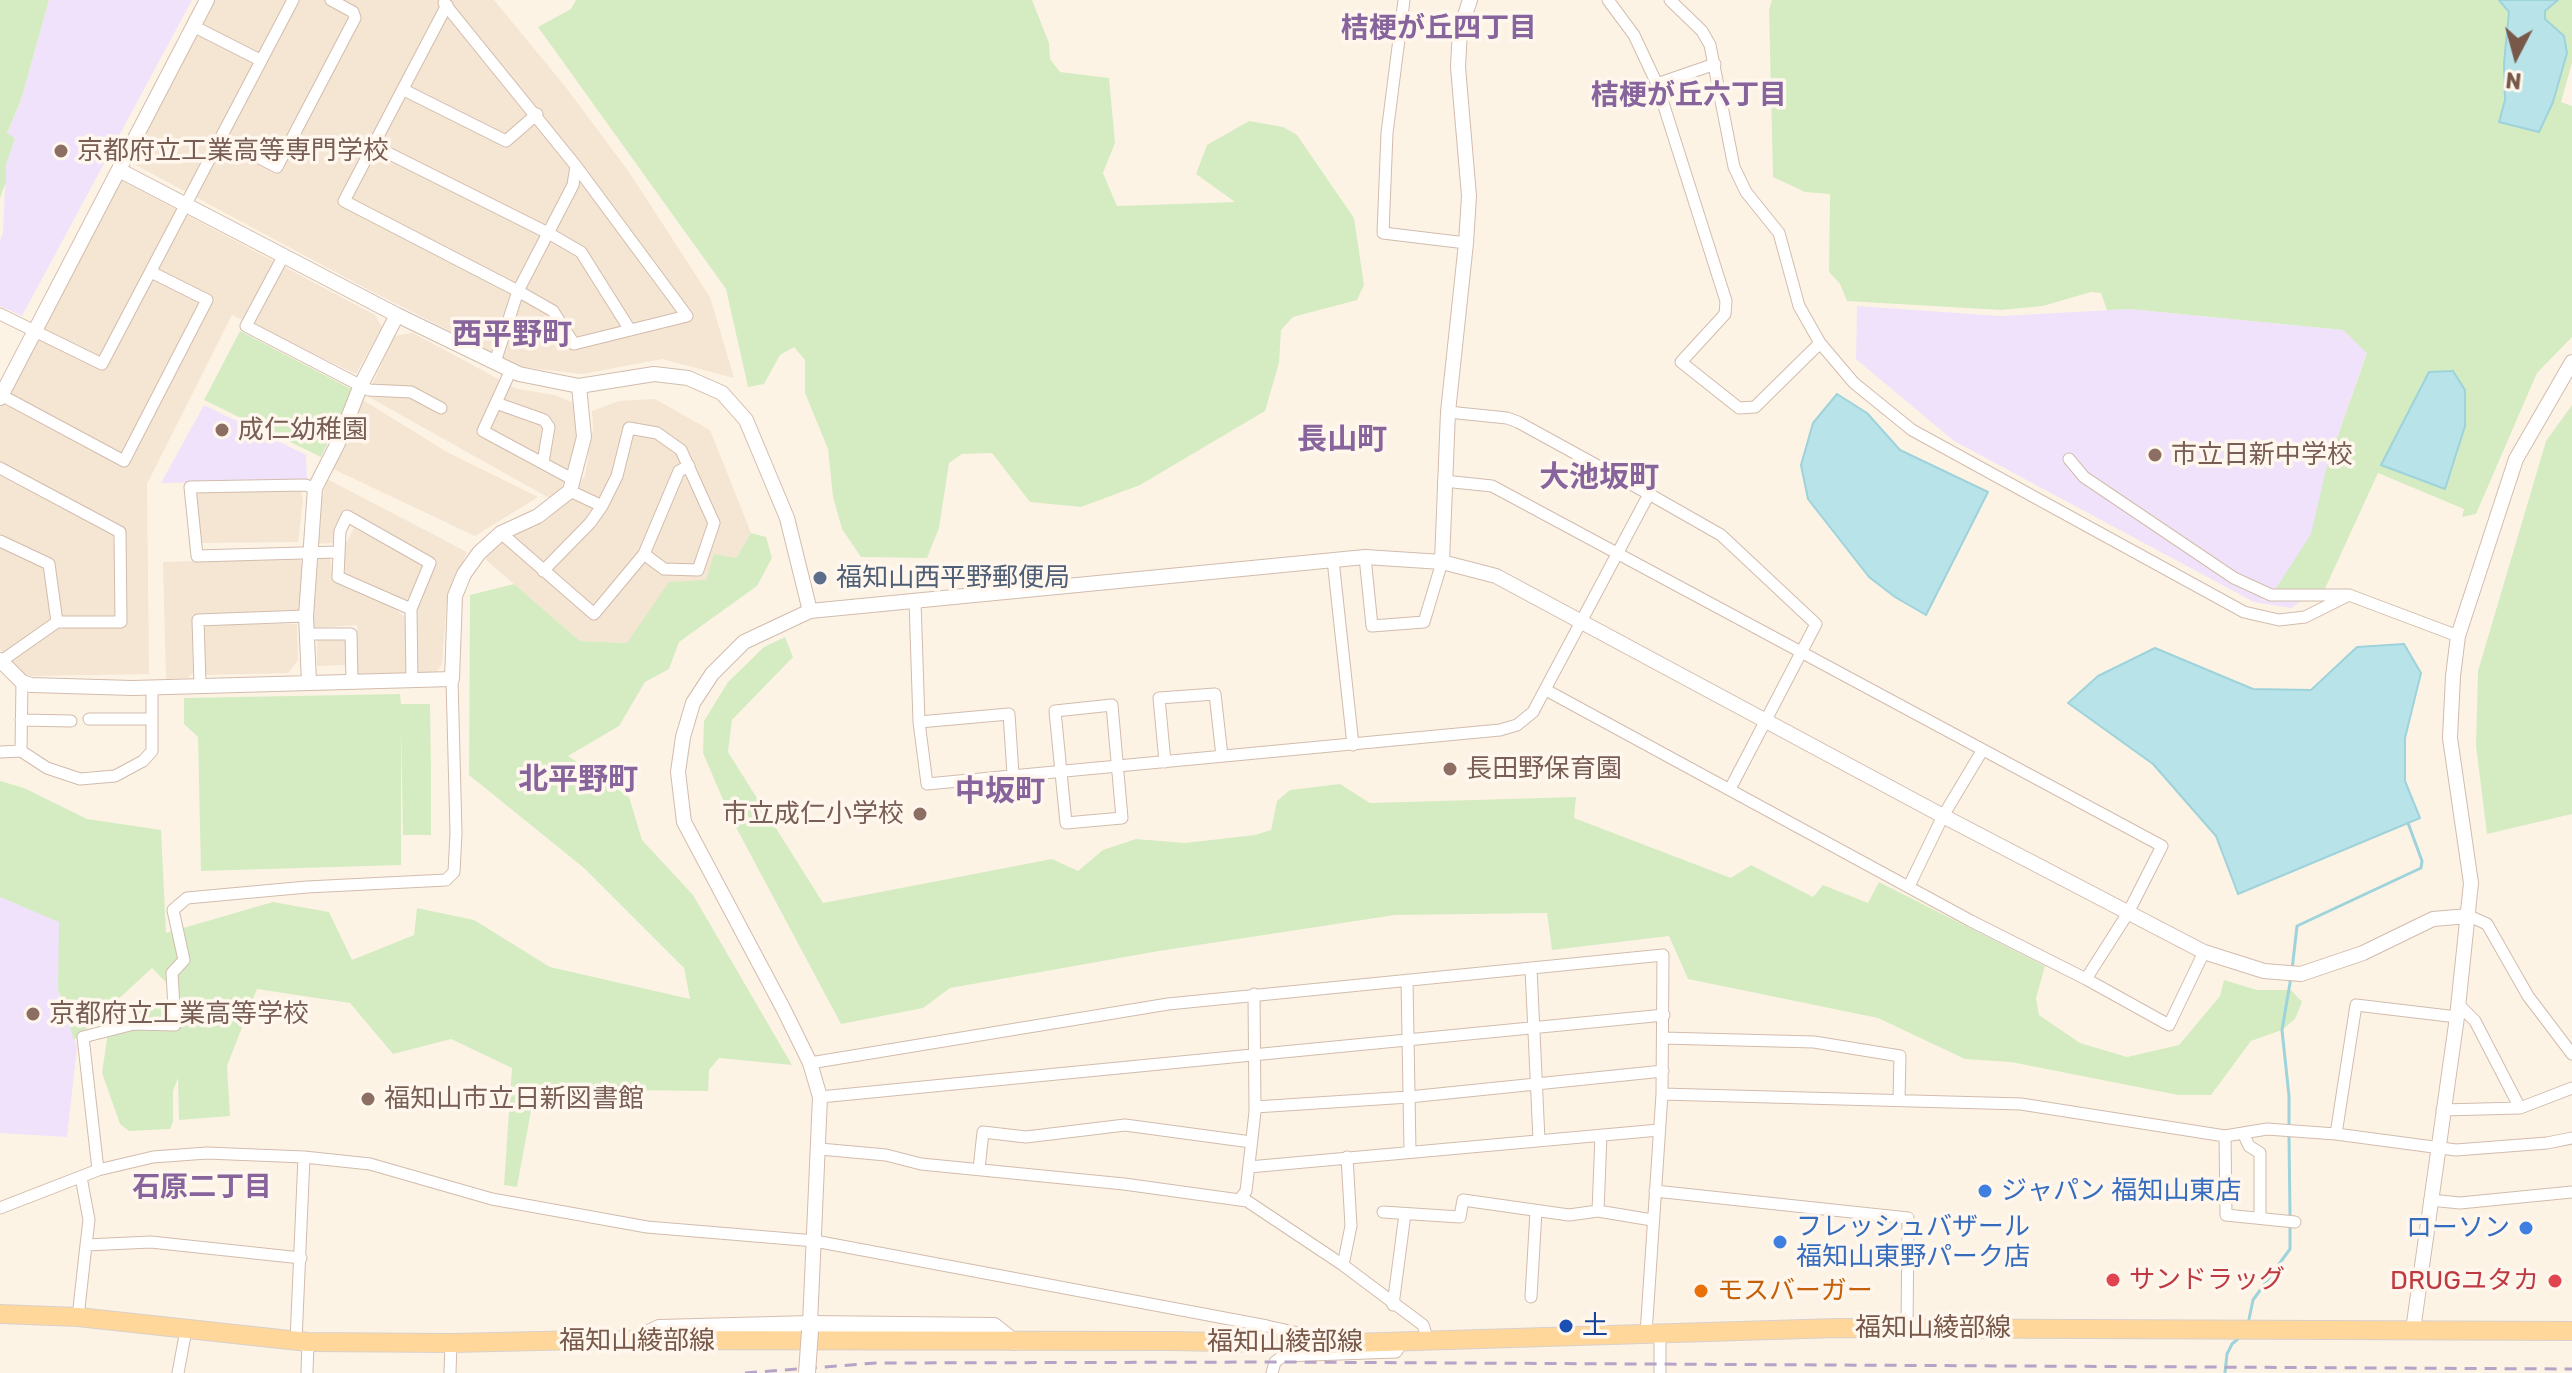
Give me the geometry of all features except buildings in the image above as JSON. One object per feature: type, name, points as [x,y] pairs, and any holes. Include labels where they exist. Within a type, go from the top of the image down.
[{"type":"main road","name":"福知山綾部線","points":[[0,1314],[78,1317],[302,1341],[451,1343],[1319,1344],[1907,1328],[2572,1331]]},
{"type":"main road","points":[[631,1342],[647,1331],[659,1328],[994,1326],[1014,1342]]},
{"type":"main road","points":[[807,1373],[810,1328]]},
{"type":"street","points":[[151,272],[207,300],[124,461],[1,396],[207,0]]},
{"type":"street","points":[[0,314],[102,364],[293,0]]},
{"type":"street","points":[[221,138],[277,167],[355,18],[353,12],[331,0]]},
{"type":"street","points":[[1404,0],[1387,133],[1383,233],[1466,243]]},
{"type":"street","points":[[1365,557],[1372,626],[1424,622],[1442,562],[1448,412],[1466,243],[1469,196],[1458,67],[1460,30],[1470,0]]},
{"type":"street","points":[[1608,0],[1634,35],[1657,84],[1726,301],[1725,314],[1681,362],[1739,408],[1755,407],[1820,343]]},
{"type":"street","points":[[1670,0],[1702,31],[1710,45],[1734,167],[1746,192],[1779,233],[1799,306],[1820,343],[1854,383],[1912,430],[2244,612],[2279,620],[2305,617],[2349,595]]},
{"type":"street","points":[[444,3],[537,114],[687,316],[574,344],[553,311],[344,201],[404,90],[444,3]]},
{"type":"street","points":[[193,26],[260,60]]},
{"type":"street","points":[[1657,84],[1715,64]]},
{"type":"street","points":[[404,90],[506,141],[537,114]]},
{"type":"street","points":[[374,146],[581,252],[630,330]]},
{"type":"street","points":[[495,362],[518,291],[573,185],[576,166]]},
{"type":"street","points":[[119,170],[397,315],[511,370],[555,383],[579,386],[654,374],[688,378],[722,393],[746,420],[787,518],[810,611]]},
{"type":"street","points":[[284,255],[246,326],[369,390],[411,392],[441,408]]},
{"type":"street","points":[[309,682],[306,616],[315,488],[338,443],[361,385],[397,315]]},
{"type":"street","points":[[2413,1330],[2469,916],[2471,883],[2450,738],[2458,636],[2516,459],[2572,362]]},
{"type":"street","points":[[511,370],[483,431],[543,462],[602,506]]},
{"type":"street","points":[[98,1170],[83,1037],[134,1024],[175,1025],[172,973],[184,960],[173,910],[187,898],[307,887],[446,880],[454,872],[456,833],[452,679],[455,596],[464,574],[479,553],[501,533],[538,516],[572,486],[584,437],[579,386]]},
{"type":"street","points":[[496,403],[544,420],[549,427],[543,462]]},
{"type":"street","points":[[1448,412],[1507,418],[1518,422],[1721,535],[1816,624],[1730,789]]},
{"type":"street","points":[[543,571],[590,523],[602,506],[617,476],[629,428],[657,433],[681,450],[714,523],[698,570],[664,569],[644,554]]},
{"type":"street","points":[[2069,459],[2084,477],[2234,578],[2271,595],[2349,595],[2458,636]]},
{"type":"street","points":[[501,533],[594,614],[644,554],[679,471],[689,466]]},
{"type":"street","points":[[0,468],[120,532],[121,622],[57,622],[0,661],[22,682],[31,685],[152,687],[452,679]]},
{"type":"street","points":[[1444,481],[1492,486],[2162,846],[2128,913],[2086,979]]},
{"type":"street","points":[[315,488],[305,485],[190,487],[197,556],[337,552]]},
{"type":"street","points":[[915,601],[919,722],[927,784],[1500,730],[1517,725],[1533,712],[1649,494]]},
{"type":"street","points":[[411,609],[338,577],[340,531],[347,516],[430,563],[411,609],[412,681]]},
{"type":"street","points":[[0,541],[49,564],[57,622]]},
{"type":"street","points":[[810,1328],[820,1097],[810,1063],[684,822],[678,772],[683,737],[693,703],[712,674],[744,642],[810,611],[1365,557],[1442,562],[1496,576],[2204,952],[2264,971],[2301,974],[2363,953],[2433,919],[2469,916],[2487,924],[2528,996],[2572,1054]]},
{"type":"street","points":[[1333,560],[1353,745]]},
{"type":"street","points":[[200,685],[198,620],[306,616]]},
{"type":"street","points":[[307,634],[351,634],[352,681]]},
{"type":"street","points":[[21,751],[22,682]]},
{"type":"street","points":[[0,752],[21,751],[47,768],[72,777],[96,779],[115,776],[143,761],[152,751],[152,687]]},
{"type":"street","points":[[1546,690],[2169,1025],[2204,952]]},
{"type":"street","points":[[1165,762],[1159,698],[1215,694],[1222,756]]},
{"type":"street","points":[[1112,705],[1118,766],[1122,818],[1066,823],[1055,711],[1112,705]]},
{"type":"street","points":[[919,722],[1009,714],[1013,774]]},
{"type":"street","points":[[89,719],[152,719]]},
{"type":"street","points":[[21,720],[71,721]]},
{"type":"street","points":[[1909,886],[1943,816],[1982,751]]},
{"type":"street","points":[[810,1063],[1168,1004],[1663,955],[1663,1071],[1652,1220],[1653,1333],[1660,1373]]},
{"type":"street","points":[[1531,968],[1539,1140]]},
{"type":"street","points":[[1407,980],[1410,1151]]},
{"type":"street","points":[[1240,1199],[1246,1191],[1255,1107],[1254,994]]},
{"type":"street","points":[[2336,1134],[2356,1005],[2458,1011],[2475,1021],[2520,1108]]},
{"type":"street","points":[[820,1097],[1664,1015]]},
{"type":"street","points":[[1663,1038],[1814,1042],[1900,1056],[1899,1100]]},
{"type":"street","points":[[1255,1107],[1409,1097],[1663,1071]]},
{"type":"street","points":[[2442,1110],[2520,1108],[2572,1088]]},
{"type":"street","points":[[1662,1094],[2021,1104],[2225,1136],[2267,1129],[2336,1134],[2456,1150],[2547,1143],[2572,1138]]},
{"type":"street","points":[[979,1169],[983,1132],[1026,1137],[1125,1125],[1251,1142]]},
{"type":"street","points":[[1249,1167],[1659,1130]]},
{"type":"street","points":[[2243,1133],[2249,1146],[2260,1153],[2260,1218]]},
{"type":"street","points":[[1598,1211],[1601,1135]]},
{"type":"street","points":[[2225,1136],[2226,1215],[2295,1222]]},
{"type":"street","points":[[820,1149],[886,1155],[921,1164],[1124,1184],[1247,1201],[1343,1265],[1423,1325],[1428,1340]]},
{"type":"street","points":[[0,1208],[98,1170],[153,1157],[207,1153],[304,1157],[370,1164],[492,1199],[647,1227],[815,1241],[1267,1326],[1294,1332],[1319,1344]]},
{"type":"street","points":[[304,1157],[302,1341],[307,1373]]},
{"type":"street","points":[[1343,1265],[1351,1226],[1347,1157]]},
{"type":"street","points":[[78,1317],[89,1220],[81,1177]]},
{"type":"street","points":[[1655,1191],[1908,1218],[1907,1328]]},
{"type":"street","points":[[2430,1200],[2460,1203],[2572,1192]]},
{"type":"street","points":[[1383,1212],[1460,1217],[1463,1200],[1569,1215],[1598,1211],[1652,1220]]},
{"type":"street","points":[[1531,1297],[1536,1211]]},
{"type":"street","points":[[1393,1305],[1405,1214]]},
{"type":"street","points":[[86,1245],[151,1242],[301,1258]]},
{"type":"street","points":[[178,1373],[186,1330]]},
{"type":"street","points":[[1272,1373],[1275,1362],[1283,1356],[1396,1352],[1403,1341]]},
{"type":"street","points":[[450,1373],[451,1343]]},
{"type":"shaded area","name":"京都府立工業高等専門学校","points":[[49,0],[192,0],[22,316],[0,306],[0,240],[3,233],[6,165],[15,138],[7,134],[21,100]]},
{"type":"shaded area","points":[[211,0],[494,0],[564,85],[629,172],[710,297],[734,378],[662,359],[582,374],[521,367],[369,290],[132,163],[132,147]]},
{"type":"shaded area","points":[[117,178],[375,315],[382,327],[356,374],[232,315],[147,484],[149,674],[30,676],[12,670],[0,649],[0,405]]},
{"type":"shaded area","name":"市立日新中学校","points":[[1857,306],[2000,316],[2130,309],[2343,330],[2367,352],[2326,469],[2326,581],[2292,608],[2254,602],[1954,441],[1856,359]]},
{"type":"shaded area","points":[[413,333],[517,389],[555,395],[577,404],[575,463],[562,487],[551,499],[367,396],[394,336]]},
{"type":"shaded area","points":[[655,399],[710,430],[751,533],[736,558],[627,643],[580,641],[485,559],[499,541],[545,521],[571,499],[585,475],[593,428],[592,411],[619,401]]},
{"type":"shaded area","points":[[363,400],[447,452],[538,497],[475,536],[331,468]]},
{"type":"shaded area","name":"成仁幼稚園","points":[[204,405],[306,455],[307,480],[161,483]]},
{"type":"shaded area","points":[[327,479],[467,552],[447,598],[442,664],[435,674],[417,673],[417,610],[436,562],[343,511],[334,527],[333,543],[312,544]]},
{"type":"shaded area","points":[[301,490],[303,501],[298,542],[195,543],[194,495],[200,491]]},
{"type":"shaded area","points":[[354,528],[423,565],[408,602],[343,573],[342,551]]},
{"type":"shaded area","points":[[313,555],[330,558],[333,580],[393,607],[406,618],[407,673],[358,674],[357,625],[314,628]]},
{"type":"shaded area","points":[[298,558],[302,562],[303,607],[297,613],[192,615],[193,673],[188,678],[166,679],[163,562]]},
{"type":"shaded area","points":[[199,623],[297,624],[298,660],[288,673],[203,675]]},
{"type":"shaded area","points":[[317,640],[346,640],[346,665],[317,666]]},
{"type":"shaded area","name":"京都府立工業高等学校","points":[[0,897],[60,922],[58,989],[77,1047],[67,1137],[0,1133]]},
{"type":"green space","points":[[0,0],[49,0],[21,100],[7,133],[15,138],[0,198]]},
{"type":"green space","points":[[576,0],[1032,0],[1049,43],[1050,59],[1060,72],[1109,78],[1115,143],[1103,173],[1117,206],[1235,202],[1196,174],[1207,145],[1249,121],[1283,127],[1297,135],[1354,218],[1364,285],[1357,300],[1293,317],[1281,330],[1279,363],[1265,411],[1140,485],[1081,507],[1030,502],[992,453],[962,454],[949,463],[939,528],[927,558],[861,557],[842,529],[833,497],[828,449],[805,393],[805,360],[794,347],[780,355],[764,384],[748,387],[726,289],[538,27],[571,9]]},
{"type":"green space","points":[[1772,0],[2572,0],[2572,63],[2561,102],[2572,106],[2572,337],[2537,373],[2476,514],[2462,517],[2464,509],[2378,473],[2323,593],[2275,590],[2311,534],[2326,469],[2367,353],[2343,330],[2130,309],[2107,310],[2101,293],[2091,292],[2043,306],[2001,310],[1847,301],[1840,284],[1829,272],[1830,194],[1805,192],[1773,177],[1769,10]]},
{"type":"green space","points":[[240,331],[353,390],[321,457],[204,400]]},
{"type":"green space","points":[[2572,405],[2572,814],[2487,834],[2476,746],[2478,671],[2546,441]]},
{"type":"green space","points":[[751,533],[766,537],[772,558],[757,586],[679,642],[669,669],[645,682],[619,726],[568,756],[629,797],[642,840],[693,895],[792,1065],[719,1058],[709,1070],[708,1091],[535,1089],[517,1187],[504,1185],[512,1068],[451,1039],[393,1054],[350,1003],[257,989],[227,1066],[230,1116],[179,1120],[178,1078],[173,1091],[173,1122],[170,1129],[129,1131],[120,1124],[102,1073],[108,1032],[130,1021],[139,1003],[169,1001],[187,1004],[152,968],[74,1040],[58,989],[59,922],[0,897],[0,781],[24,788],[87,819],[161,830],[166,933],[273,902],[329,912],[352,960],[414,935],[417,908],[474,920],[550,967],[690,999],[684,968],[584,868],[469,775],[470,595],[514,584],[580,641],[627,643],[669,582],[706,580],[714,554],[736,558]]},
{"type":"green space","points":[[785,637],[793,657],[732,720],[728,752],[823,903],[1052,859],[1078,871],[1103,850],[1136,839],[1185,843],[1255,835],[1271,830],[1277,801],[1290,790],[1340,784],[1370,803],[1576,797],[1574,818],[1731,878],[1751,865],[1813,897],[1823,885],[1868,903],[1879,882],[2045,966],[2036,998],[2039,1015],[2080,1043],[2127,1057],[2179,1045],[2220,996],[2224,980],[2257,990],[2291,990],[2302,1002],[2295,1019],[2282,1030],[2251,1041],[2211,1095],[2178,1095],[2011,1062],[1965,1059],[1878,1018],[1688,979],[1669,936],[1552,950],[1547,913],[1395,915],[1159,951],[950,988],[923,1008],[841,1024],[730,816],[703,753],[704,721],[728,682],[764,647]]},
{"type":"green space","points":[[400,694],[401,704],[430,704],[431,770],[431,835],[403,835],[401,728],[401,865],[201,871],[198,737],[184,724],[184,698]]},
{"type":"water","points":[[2499,0],[2558,0],[2545,11],[2545,19],[2564,36],[2567,53],[2553,102],[2539,132],[2499,122],[2505,100],[2504,63],[2509,12]]},
{"type":"water","points":[[2453,371],[2465,390],[2465,426],[2445,489],[2381,465],[2429,372]]},
{"type":"water","points":[[1837,394],[1867,413],[1900,450],[1988,492],[1926,615],[1869,577],[1808,499],[1801,465],[1813,423]]},
{"type":"water","points":[[2404,644],[2421,673],[2405,738],[2405,781],[2420,818],[2238,894],[2216,836],[2153,764],[2068,703],[2098,676],[2155,648],[2253,689],[2311,690],[2357,647]]},
{"type":"waterway","points":[[2292,970],[2297,926],[2421,868],[2422,861],[2408,823]]},
{"type":"waterway","points":[[2289,1128],[2282,1030],[2291,977]]},
{"type":"waterway","points":[[2289,1136],[2290,1216]]},
{"type":"waterway","points":[[2248,1324],[2253,1300],[2290,1249],[2290,1224]]},
{"type":"waterway","points":[[2225,1373],[2227,1354],[2240,1337]]},
{"type":"railway","points":[[745,1373],[876,1363],[1275,1362],[2572,1369]]},
{"type":"place","name":"京都府立工業高等専門学校","points":[[61,151]]},
{"type":"place","name":"成仁幼稚園","points":[[222,430]]},
{"type":"place","name":"市立日新中学校","points":[[2155,455]]},
{"type":"place","name":"福知山西平野郵便局","points":[[820,578]]},
{"type":"place","name":"長田野保育園","points":[[1450,769]]},
{"type":"place","name":"市立成仁小学校","points":[[920,814]]},
{"type":"place","name":"京都府立工業高等学校","points":[[33,1014]]},
{"type":"place","name":"福知山市立日新図書館","points":[[368,1099]]},
{"type":"place","name":"ジャパン 福知山東店","points":[[1985,1191]]},
{"type":"place","name":"ローソン","points":[[2526,1228]]},
{"type":"place","name":"フレッシュバザール 福知山東野パーク店","points":[[1780,1242]]},
{"type":"place","name":"サンドラッグ","points":[[2113,1280]]},
{"type":"place","name":"DRUGユタカ","points":[[2555,1281]]},
{"type":"place","name":"モスバーガー","points":[[1701,1291]]},
{"type":"place","name":"土","points":[[1566,1326]]},
{"type":"district","name":"桔梗が丘四丁目","points":[[1439,29]]},
{"type":"district","name":"桔梗が丘六丁目","points":[[1689,96]]},
{"type":"district","name":"西平野町","points":[[512,335]]},
{"type":"district","name":"長山町","points":[[1342,440]]},
{"type":"district","name":"大池坂町","points":[[1599,478]]},
{"type":"district","name":"北平野町","points":[[578,780]]},
{"type":"district","name":"中坂町","points":[[1000,792]]},
{"type":"district","name":"石原二丁目","points":[[202,1188]]}]
